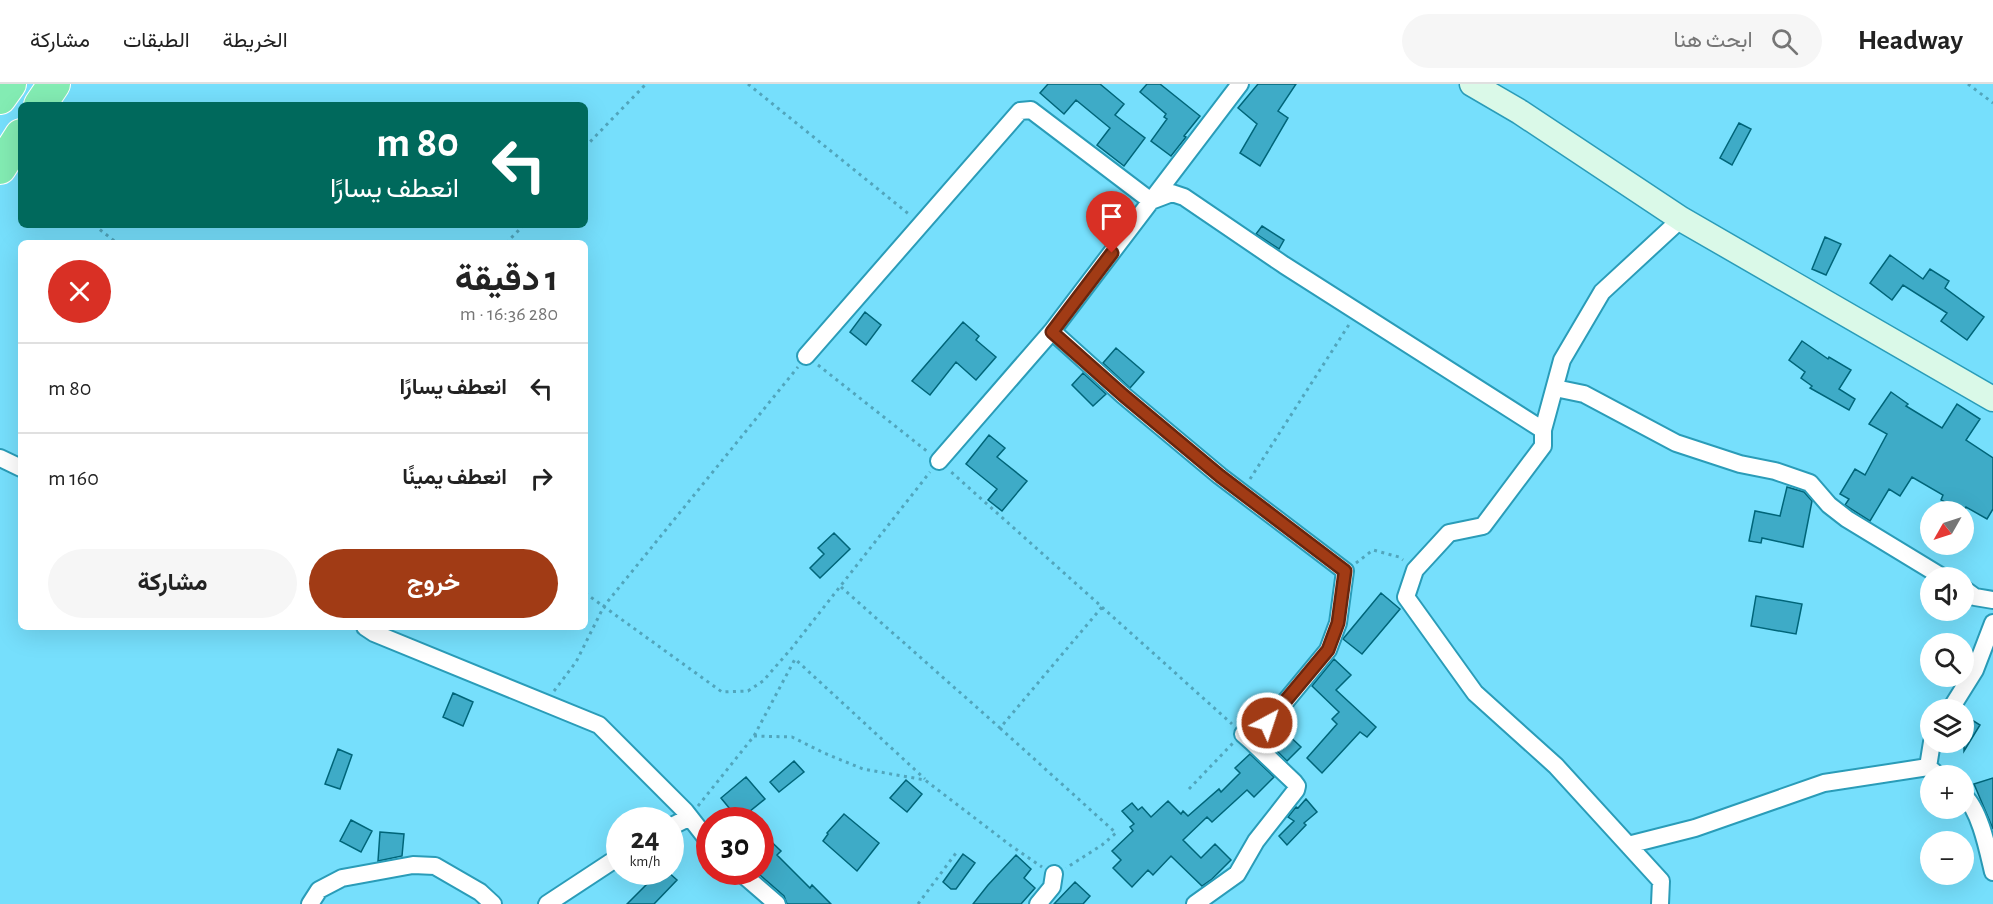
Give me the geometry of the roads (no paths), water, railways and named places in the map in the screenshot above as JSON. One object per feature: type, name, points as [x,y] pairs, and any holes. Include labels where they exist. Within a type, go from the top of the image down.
[{"type":"highway","points":[[0,98],[10,84]]},
{"type":"highway","points":[[42,102],[54,84]]},
{"type":"highway","points":[[0,168],[18,140]]},
{"type":"street","points":[[939,461],[1052,332],[1240,84]]},
{"type":"street","points":[[1472,84],[1520,112],[1681,219],[1993,399]]},
{"type":"street","points":[[806,356],[1020,111],[1031,110],[1151,201]]},
{"type":"street","points":[[1151,201],[1172,193],[1184,197],[1354,310],[1543,430]]},
{"type":"street","points":[[1660,904],[1661,882],[1556,766],[1475,693],[1406,597],[1415,570],[1449,533],[1483,526],[1544,446],[1543,430],[1562,360],[1602,292],[1681,219]]},
{"type":"street","points":[[1052,332],[1123,395],[1241,491],[1345,571],[1338,623],[1328,650],[1247,738],[1294,782],[1297,786],[1296,790],[1256,841],[1237,874],[1195,904]]},
{"type":"street","points":[[1555,388],[1584,394],[1676,443],[1809,483],[1829,505],[1847,519],[1926,567]]},
{"type":"street","points":[[0,458],[18,467]]},
{"type":"street","points":[[1974,596],[1993,600]]},
{"type":"street","points":[[1957,699],[1976,670],[1993,623]]},
{"type":"street","points":[[370,630],[599,725],[696,825]]},
{"type":"street","points":[[1628,845],[1695,828],[1824,783],[1920,772]]},
{"type":"street","points":[[1974,811],[1986,842],[1993,872]]},
{"type":"street","points":[[684,820],[690,817]]},
{"type":"street","points":[[310,904],[319,890],[342,878],[413,865],[435,866],[480,892],[493,904]]},
{"type":"street","points":[[547,904],[606,865]]},
{"type":"street","points":[[1038,904],[1052,887],[1054,874]]},
{"type":"street","points":[[755,885],[777,904]]}]
